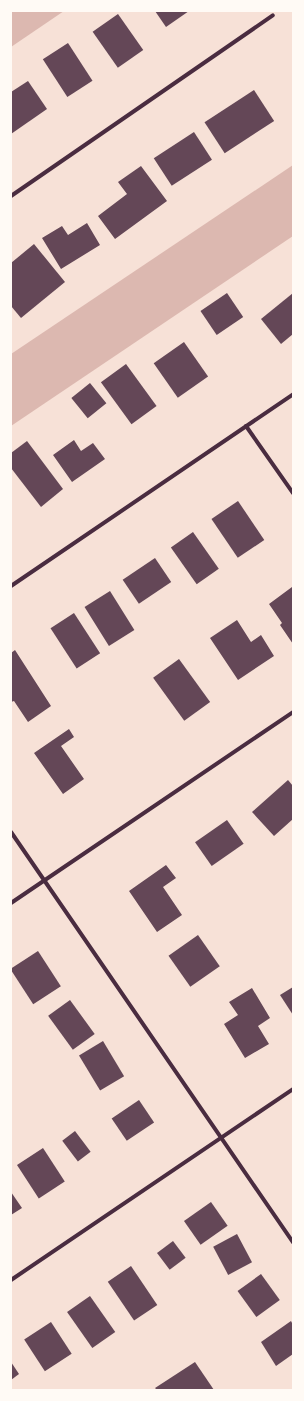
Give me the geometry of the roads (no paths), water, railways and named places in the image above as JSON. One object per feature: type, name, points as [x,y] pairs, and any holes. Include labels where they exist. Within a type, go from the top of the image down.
[{"type":"street","points":[[11,196],[273,16]]},
{"type":"street","points":[[11,586],[293,394]]},
{"type":"street","points":[[246,426],[293,493]]},
{"type":"street","points":[[11,903],[293,712]]},
{"type":"street","points":[[11,832],[293,1243]]},
{"type":"street","points":[[11,1280],[293,1089]]}]
